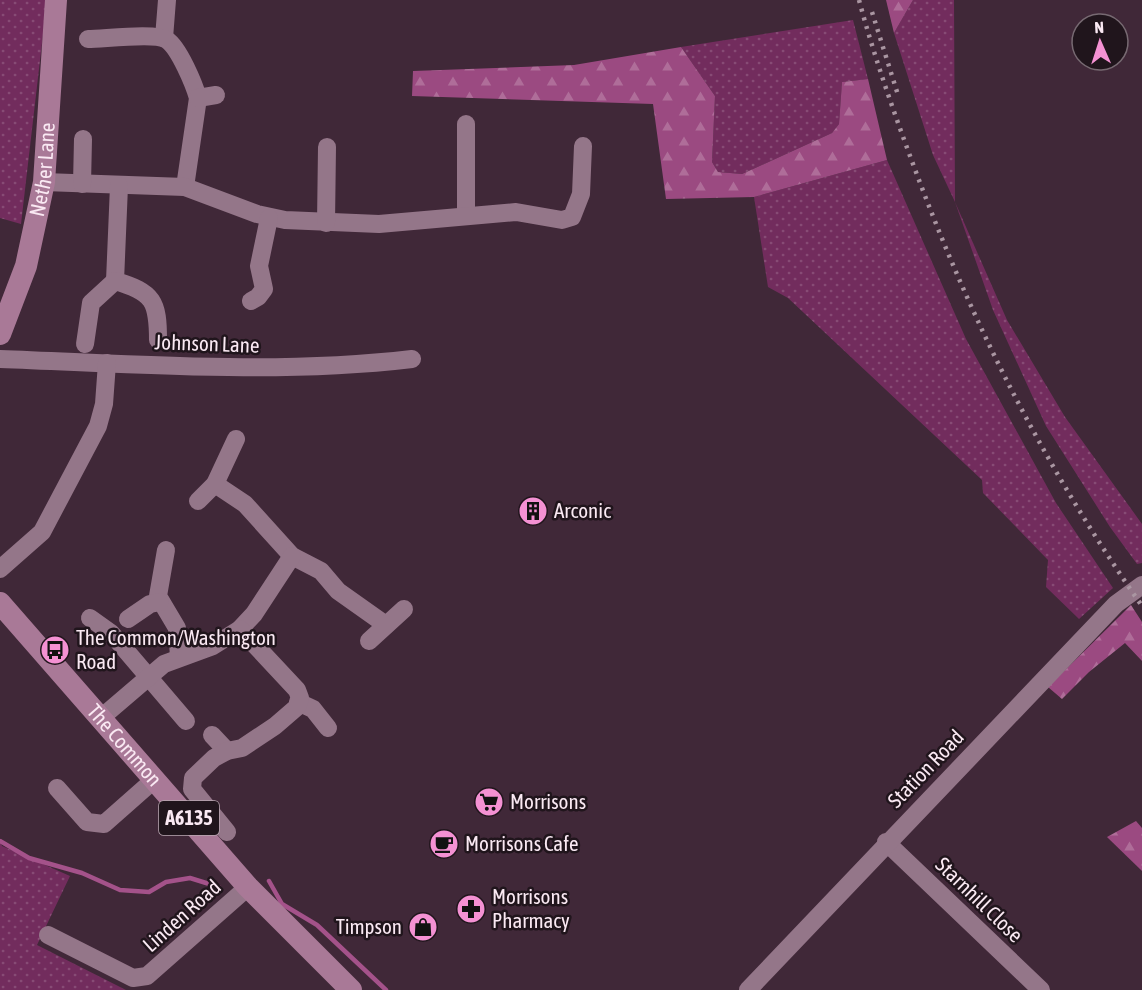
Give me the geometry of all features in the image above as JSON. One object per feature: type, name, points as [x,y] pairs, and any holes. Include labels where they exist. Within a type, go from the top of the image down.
[{"type":"main road","name":"Nether Lane","points":[[0,334],[26,266],[44,182],[56,0]]},
{"type":"main road","name":"The Common","points":[[0,603],[102,717],[248,887],[351,990]]},
{"type":"street","points":[[164,38],[166,0]]},
{"type":"street","points":[[88,39],[164,38],[172,45],[195,85],[207,96],[185,187]]},
{"type":"street","points":[[466,124],[466,214]]},
{"type":"street","points":[[82,184],[83,139]]},
{"type":"street","points":[[44,182],[185,187],[269,218],[326,223],[379,224],[466,214],[516,212],[562,220],[572,217],[581,194],[583,146]]},
{"type":"street","points":[[326,223],[327,147]]},
{"type":"street","points":[[85,344],[91,303],[116,281],[119,186]]},
{"type":"street","points":[[251,300],[258,297],[264,289],[259,266],[269,218]]},
{"type":"street","points":[[116,281],[149,295],[155,304],[158,340]]},
{"type":"street","name":"Johnson Lane","points":[[0,360],[282,369],[354,366],[412,359]]},
{"type":"street","points":[[0,569],[42,532],[98,426],[104,404],[107,363]]},
{"type":"street","points":[[198,501],[214,484],[236,439]]},
{"type":"street","points":[[214,484],[245,504],[292,556],[321,571],[338,591],[386,625]]},
{"type":"street","points":[[166,550],[159,582],[160,602],[173,617],[177,628],[179,657]]},
{"type":"street","points":[[102,717],[149,677],[179,657],[221,642],[240,629],[254,614],[292,556]]},
{"type":"street","name":"Station Road","points":[[748,990],[886,842],[1116,604],[1142,585]]},
{"type":"street","points":[[128,620],[150,604],[160,602]]},
{"type":"street","points":[[369,641],[404,609]]},
{"type":"street","points":[[90,618],[111,633],[186,721]]},
{"type":"street","points":[[227,832],[192,789],[193,778],[214,758],[226,751],[242,748],[275,726],[297,707],[298,702],[297,690],[240,629]]},
{"type":"street","points":[[298,702],[313,709],[328,728]]},
{"type":"street","points":[[212,735],[226,751]]},
{"type":"street","points":[[57,788],[87,822],[104,824],[155,779]]},
{"type":"street","name":"Starnhill Close","points":[[886,842],[1041,990]]},
{"type":"street","name":"Linden Road","points":[[48,935],[143,984],[248,887]]},
{"type":"shaded area","points":[[0,0],[47,0],[21,224],[0,218]]},
{"type":"shaded area","points":[[913,0],[954,0],[955,202],[933,155],[894,33]]},
{"type":"shaded area","points":[[853,20],[868,79],[842,82],[839,124],[832,133],[742,174],[718,172],[712,162],[715,96],[681,47]]},
{"type":"shaded area","points":[[887,160],[966,339],[1056,503],[1113,588],[1079,619],[1046,587],[1048,560],[983,493],[982,480],[788,298],[768,287],[754,197]]},
{"type":"shaded area","points":[[955,202],[1007,320],[1065,417],[1142,524],[1142,563],[1137,564],[1110,527],[1046,426],[993,310]]},
{"type":"shaded area","points":[[0,841],[2,846],[70,876],[37,945],[126,990],[0,990]]},
{"type":"green space","points":[[886,0],[913,0],[894,33]]},
{"type":"green space","points":[[681,47],[715,96],[712,162],[718,172],[742,174],[832,133],[839,124],[842,82],[868,79],[887,160],[754,197],[666,199],[653,104],[412,96],[413,71],[574,65]]},
{"type":"green space","points":[[1131,605],[1142,622],[1142,661],[1125,643],[1089,672],[1062,699],[1048,687]]},
{"type":"green space","points":[[1136,821],[1142,828],[1142,871],[1107,837]]},
{"type":"waterway","points":[[0,841],[29,858],[82,873],[120,890],[149,892],[166,882],[190,878],[219,887]]},
{"type":"waterway","points":[[269,881],[282,904],[317,925],[386,990]]},
{"type":"railway","points":[[859,0],[884,83],[913,164],[960,281],[986,337],[1042,447],[1106,553],[1142,606]]},
{"type":"railway","points":[[872,12],[898,95]]},
{"type":"place","name":"Arconic","points":[[533,511]]},
{"type":"place","name":"The Common/Washington Road","points":[[55,650]]},
{"type":"place","name":"Morrisons","points":[[489,802]]},
{"type":"place","name":"Morrisons Cafe","points":[[444,844]]},
{"type":"place","name":"Morrisons Pharmacy","points":[[471,909]]},
{"type":"place","name":"Timpson","points":[[423,927]]}]
